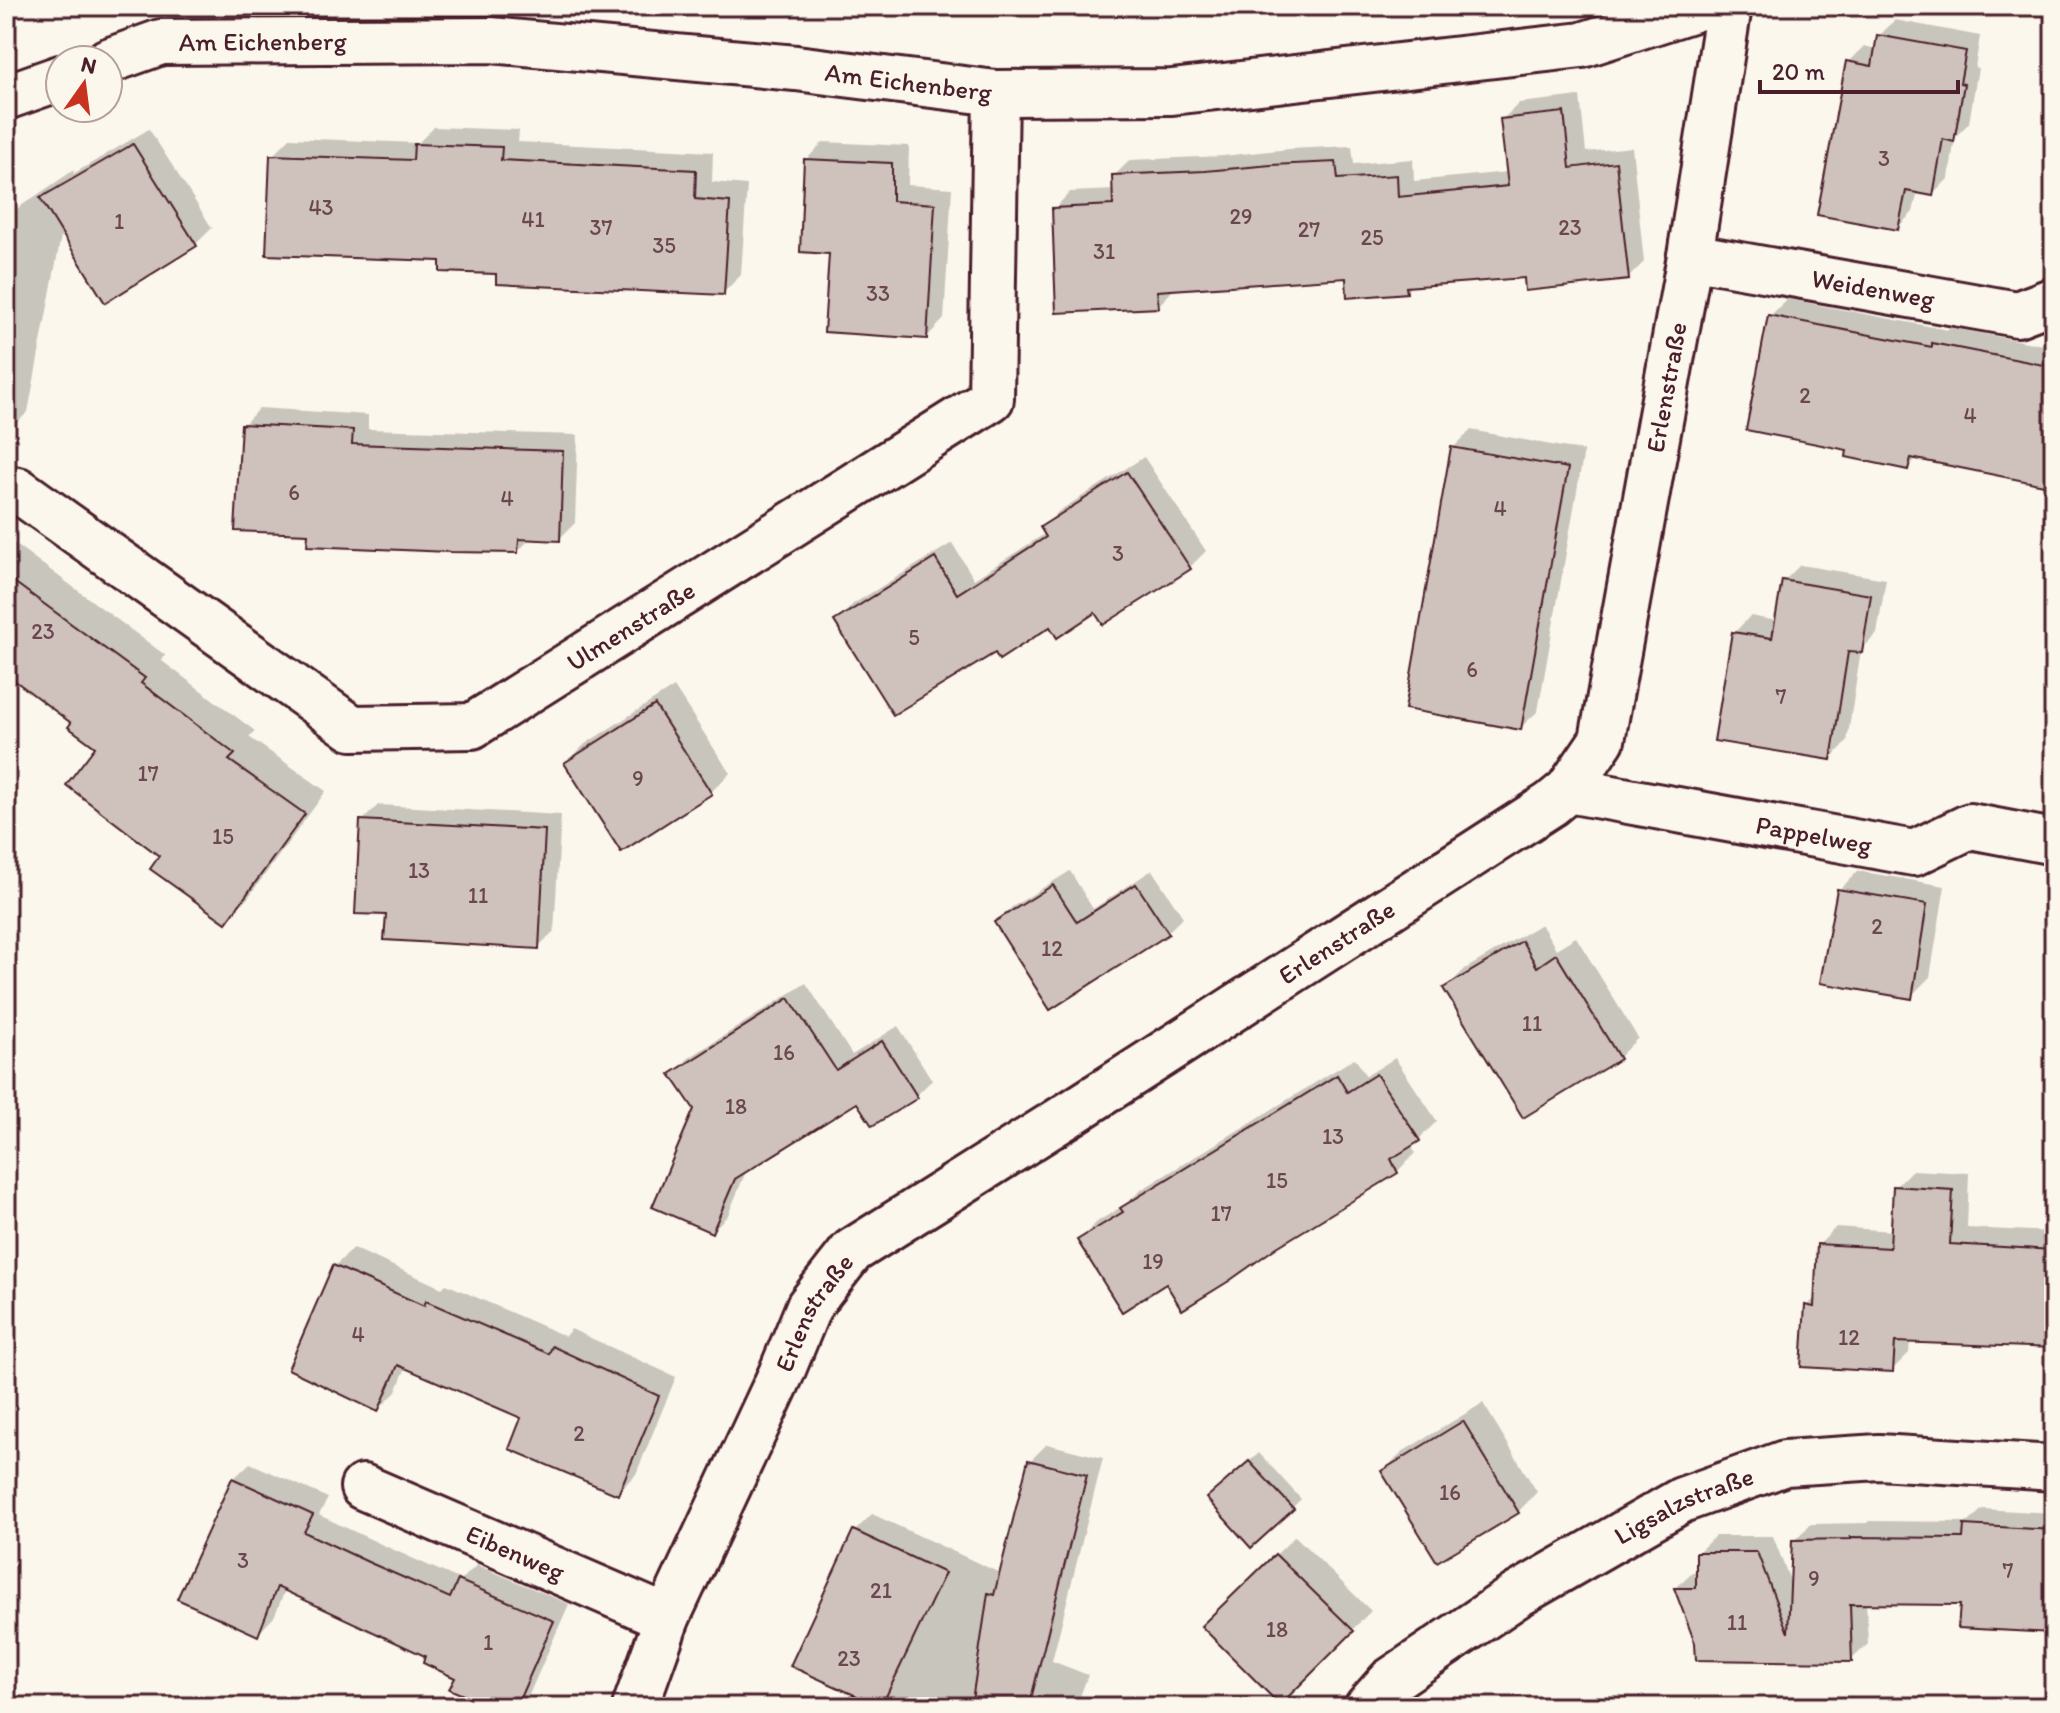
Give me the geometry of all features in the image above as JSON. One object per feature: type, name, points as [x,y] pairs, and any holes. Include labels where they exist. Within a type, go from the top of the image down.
[{"type":"street","name":"Am Eichenberg","points":[[124,55],[161,42],[491,40],[796,68],[996,93],[1172,92],[1582,45],[1703,6]]},
{"type":"street","name":"Erlenstraße","points":[[635,1707],[667,1618],[781,1374],[809,1306],[852,1251],[1551,804],[1568,790],[1602,740],[1690,256],[1729,6]]},
{"type":"street","points":[[6,97],[44,84]]},
{"type":"street","name":"Ulmenstraße","points":[[6,488],[18,490],[352,728],[472,726],[991,399],[996,93]]},
{"type":"street","name":"Weidenweg","points":[[1690,256],[2017,314],[2054,300]]},
{"type":"street","name":"Pappelweg","points":[[1568,790],[1914,853],[1970,826],[2054,842]]},
{"type":"street","name":"Ligsalzstraße","points":[[1367,1707],[1390,1681],[1531,1587],[1682,1500],[1785,1463],[1879,1457],[2054,1468]]},
{"type":"street","name":"Eibenweg","points":[[363,1487],[667,1618]]},
{"type":"building","points":[[1877,35],[1966,51],[1954,142],[1943,139],[1933,196],[1906,191],[1898,230],[1817,215],[1846,61],[1872,66]]},
{"type":"building","points":[[1564,112],[1570,168],[1616,162],[1629,280],[1525,291],[1524,278],[1406,287],[1407,293],[1347,298],[1346,278],[1157,291],[1159,308],[1056,313],[1052,208],[1113,205],[1112,175],[1336,162],[1338,179],[1397,175],[1398,197],[1508,186],[1500,119]]},
{"type":"building","points":[[133,144],[197,246],[105,303],[40,198]]},
{"type":"building","points":[[414,144],[502,147],[501,160],[696,170],[695,199],[730,202],[724,295],[496,284],[496,274],[440,272],[440,261],[266,255],[270,155],[413,160]]},
{"type":"building","points":[[804,159],[892,163],[892,201],[935,204],[927,339],[824,332],[829,254],[800,252]]},
{"type":"building","points":[[1768,315],[2054,367],[2054,487],[1911,458],[1908,470],[1846,457],[1847,450],[1746,430]]},
{"type":"building","points":[[241,424],[353,430],[352,444],[563,451],[560,541],[519,539],[518,553],[450,552],[307,546],[308,534],[235,531]]},
{"type":"building","points":[[1451,447],[1568,468],[1521,730],[1405,709]]},
{"type":"building","points":[[1127,472],[1191,569],[1103,625],[1095,613],[1057,638],[1050,627],[999,660],[995,653],[893,715],[834,621],[935,558],[957,594],[1046,537],[1040,527]]},
{"type":"building","points":[[6,576],[145,678],[141,683],[235,754],[229,760],[305,814],[226,923],[150,869],[159,856],[66,785],[95,747],[68,727],[71,723],[6,674]]},
{"type":"building","points":[[1782,580],[1871,595],[1862,653],[1848,652],[1831,760],[1714,741],[1732,632],[1772,638]]},
{"type":"building","points":[[655,705],[712,794],[621,852],[564,763]]},
{"type":"building","points":[[360,820],[545,830],[539,949],[384,940],[386,915],[355,914]]},
{"type":"building","points":[[1136,884],[1169,934],[1050,1010],[994,922],[1053,885],[1077,922]]},
{"type":"building","points":[[1837,889],[1927,904],[1912,999],[1820,983]]},
{"type":"building","points":[[1522,941],[1537,967],[1556,954],[1620,1059],[1523,1118],[1443,988]]},
{"type":"building","points":[[789,998],[836,1070],[882,1041],[918,1098],[872,1126],[857,1103],[735,1179],[712,1233],[652,1207],[694,1109],[670,1074]]},
{"type":"building","points":[[1376,1074],[1420,1141],[1391,1159],[1398,1173],[1182,1310],[1166,1284],[1122,1312],[1077,1240],[1123,1212],[1120,1208],[1337,1075],[1347,1092]]},
{"type":"building","points":[[1893,1186],[1953,1190],[1950,1244],[2054,1250],[2054,1348],[1895,1342],[1893,1372],[1801,1367],[1805,1305],[1814,1307],[1817,1244],[1890,1248]]},
{"type":"building","points":[[333,1265],[424,1306],[426,1301],[549,1354],[552,1346],[659,1396],[618,1495],[509,1449],[521,1418],[398,1365],[378,1412],[288,1369]]},
{"type":"building","points":[[1463,1421],[1519,1513],[1437,1562],[1381,1471]]},
{"type":"building","points":[[1028,1460],[1087,1475],[1029,1707],[971,1707],[988,1593],[994,1595]]},
{"type":"building","points":[[1249,1461],[1294,1509],[1251,1548],[1206,1498]]},
{"type":"building","points":[[232,1478],[313,1515],[304,1532],[368,1562],[450,1598],[458,1580],[554,1621],[516,1707],[491,1707],[449,1689],[455,1678],[423,1663],[425,1656],[277,1587],[258,1636],[177,1599]]},
{"type":"building","points":[[1964,1525],[2054,1530],[2054,1633],[1958,1628],[1960,1605],[1850,1604],[1852,1662],[1696,1660],[1695,1643],[1674,1588],[1696,1588],[1696,1552],[1757,1552],[1788,1633],[1792,1540],[1963,1538]]},
{"type":"building","points":[[853,1530],[945,1573],[881,1707],[790,1666]]},
{"type":"building","points":[[1275,1554],[1354,1631],[1280,1705],[1201,1626]]}]
